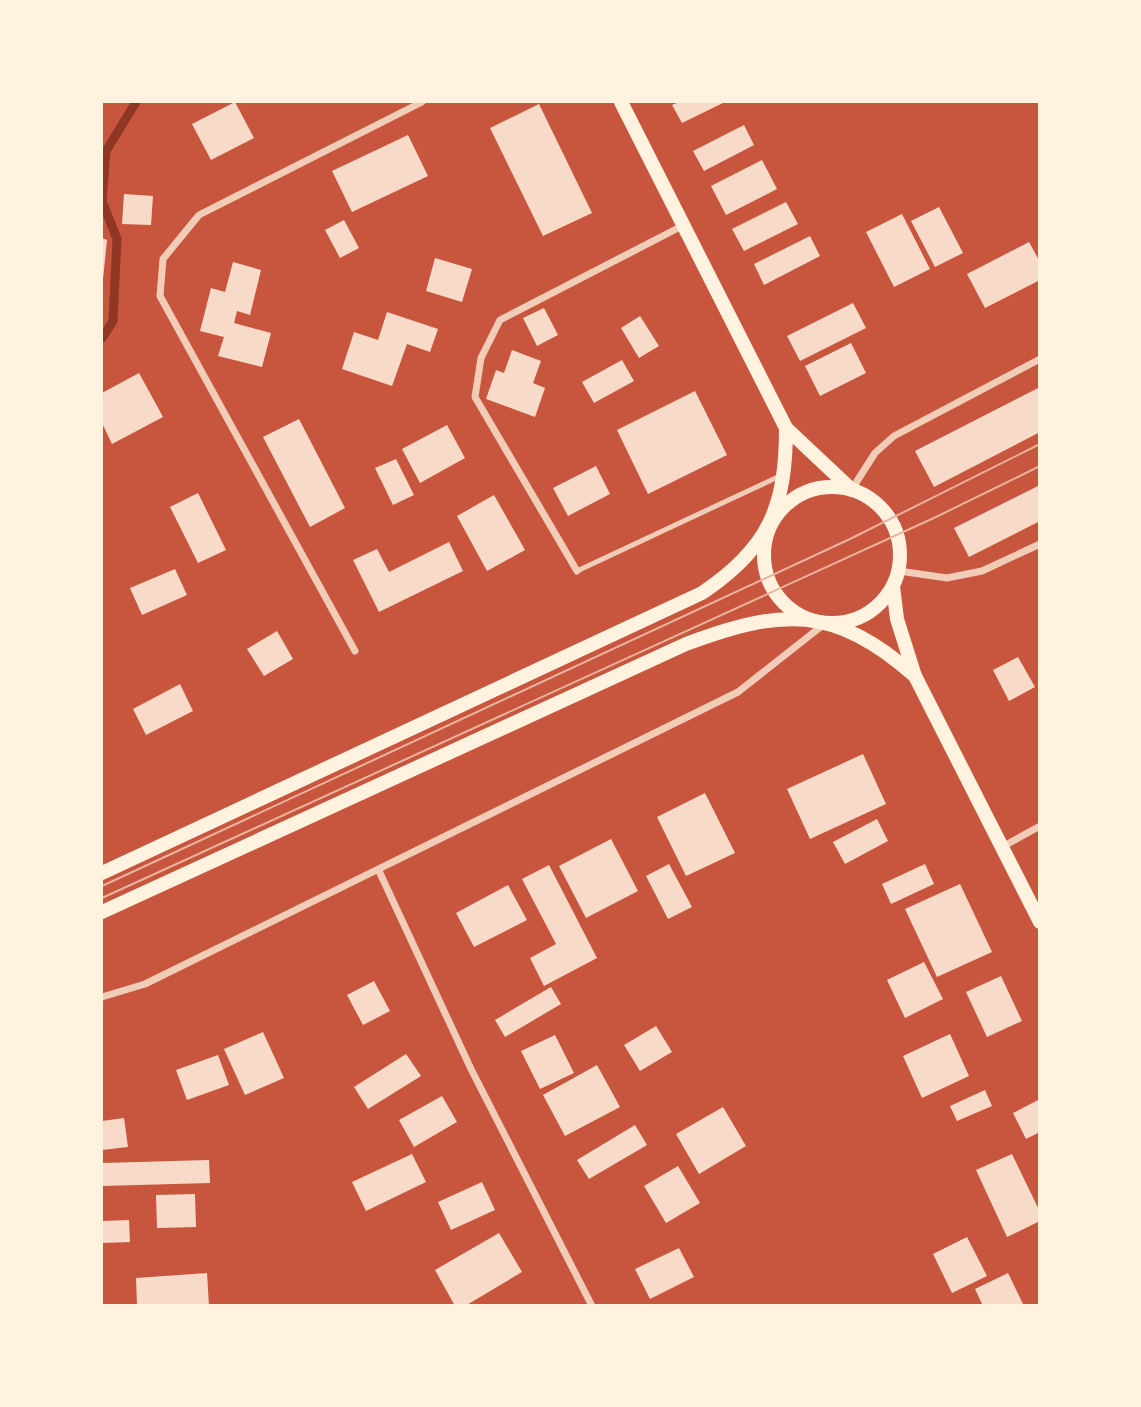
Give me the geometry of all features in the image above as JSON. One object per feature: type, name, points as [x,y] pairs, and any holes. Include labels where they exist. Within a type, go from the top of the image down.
[{"type":"main road","points":[[102,912],[686,644],[738,625],[771,618],[796,617],[825,624],[845,622],[865,615],[881,603],[893,586],[900,550],[889,519],[870,499],[852,490],[786,428],[621,102]]},
{"type":"main road","points":[[786,428],[786,473],[764,543],[763,565],[771,587],[784,605],[803,618],[858,634],[883,648],[915,676]]},
{"type":"main road","points":[[102,873],[702,593],[731,573],[752,551],[783,507],[806,492],[834,487],[852,490]]},
{"type":"main road","points":[[893,586],[897,619],[915,676],[1040,922]]},
{"type":"street","points":[[355,651],[160,296],[163,259],[199,215],[422,102]]},
{"type":"street","points":[[577,571],[475,397],[481,358],[500,320],[684,225]]},
{"type":"street","points":[[852,490],[875,453],[894,436],[1040,359]]},
{"type":"street","points":[[898,570],[947,578],[982,571],[1040,544]]},
{"type":"street","points":[[102,996],[145,984],[379,871],[737,692],[825,624]]},
{"type":"street","points":[[1002,847],[1040,826]]},
{"type":"street","points":[[379,871],[471,1069],[592,1306]]},
{"type":"lane","points":[[577,571],[786,473]]},
{"type":"building","points":[[235,102],[254,138],[211,160],[192,124]]},
{"type":"building","points":[[679,102],[725,102],[682,123],[672,105]]},
{"type":"building","points":[[539,104],[592,213],[543,236],[490,128]]},
{"type":"building","points":[[744,125],[754,145],[704,171],[693,151]]},
{"type":"building","points":[[408,135],[428,176],[352,212],[332,171]]},
{"type":"building","points":[[762,160],[777,189],[726,215],[711,186]]},
{"type":"building","points":[[124,194],[153,196],[151,225],[122,224]]},
{"type":"building","points":[[786,202],[798,224],[744,251],[732,229]]},
{"type":"building","points":[[939,207],[963,253],[935,267],[911,221]]},
{"type":"building","points":[[902,214],[930,269],[894,287],[866,232]]},
{"type":"building","points":[[344,220],[359,248],[340,258],[325,230]]},
{"type":"building","points":[[810,236],[820,256],[764,285],[754,264]]},
{"type":"building","points":[[102,238],[107,240],[103,279],[102,279]]},
{"type":"building","points":[[1029,242],[1040,262],[1040,280],[985,308],[967,274]]},
{"type":"building","points":[[435,258],[472,269],[462,302],[426,291]]},
{"type":"building","points":[[233,262],[261,270],[250,315],[237,311],[234,323],[271,333],[262,367],[218,356],[224,337],[200,331],[211,288],[225,292]]},
{"type":"building","points":[[853,303],[866,328],[800,361],[787,336]]},
{"type":"building","points":[[544,308],[558,335],[537,346],[523,318]]},
{"type":"building","points":[[387,312],[438,329],[430,352],[407,344],[392,386],[342,369],[354,332],[378,340]]},
{"type":"building","points":[[640,316],[659,346],[639,358],[621,328]]},
{"type":"building","points":[[851,343],[866,373],[820,396],[805,366]]},
{"type":"building","points":[[512,350],[541,361],[533,383],[545,388],[535,417],[486,399],[496,370],[504,373]]},
{"type":"building","points":[[622,360],[634,381],[594,403],[582,382]]},
{"type":"building","points":[[139,373],[163,417],[112,444],[102,423],[102,393]]},
{"type":"building","points":[[1040,387],[1040,432],[934,487],[915,451]]},
{"type":"building","points":[[695,391],[727,455],[648,494],[617,430]]},
{"type":"building","points":[[299,419],[345,508],[310,527],[263,437]]},
{"type":"building","points":[[447,425],[465,458],[420,483],[402,449]]},
{"type":"building","points":[[396,459],[414,495],[393,505],[375,468]]},
{"type":"building","points":[[596,466],[610,494],[568,516],[553,488]]},
{"type":"building","points":[[1040,485],[1040,521],[969,557],[954,528]]},
{"type":"building","points":[[198,493],[226,550],[198,563],[170,507]]},
{"type":"building","points":[[494,495],[525,550],[487,571],[457,516]]},
{"type":"building","points":[[449,542],[463,571],[379,612],[353,560],[377,549],[389,572]]},
{"type":"building","points":[[175,569],[187,595],[142,615],[130,588]]},
{"type":"building","points":[[277,631],[293,659],[264,676],[247,649]]},
{"type":"building","points":[[1018,657],[1035,687],[1009,701],[993,670]]},
{"type":"building","points":[[180,684],[193,711],[146,735],[133,709]]},
{"type":"building","points":[[863,754],[886,804],[810,839],[787,789]]},
{"type":"building","points":[[705,793],[735,853],[686,876],[657,817]]},
{"type":"building","points":[[877,819],[888,841],[845,864],[833,842]]},
{"type":"building","points":[[611,839],[638,891],[586,918],[559,866]]},
{"type":"building","points":[[669,864],[692,907],[668,919],[646,876]]},
{"type":"building","points":[[925,864],[934,884],[891,904],[882,884]]},
{"type":"building","points":[[549,865],[597,958],[544,986],[530,958],[556,944],[522,879]]},
{"type":"building","points":[[960,884],[992,952],[937,977],[905,909]]},
{"type":"building","points":[[508,885],[527,920],[474,947],[456,913]]},
{"type":"building","points":[[924,962],[943,999],[905,1018],[887,980]]},
{"type":"building","points":[[1001,976],[1022,1021],[987,1037],[966,992]]},
{"type":"building","points":[[374,981],[390,1011],[363,1025],[347,995]]},
{"type":"building","points":[[551,987],[561,1004],[505,1037],[495,1020]]},
{"type":"building","points":[[656,1026],[672,1052],[640,1071],[624,1045]]},
{"type":"building","points":[[263,1032],[284,1078],[245,1095],[224,1049]]},
{"type":"building","points":[[950,1034],[969,1076],[922,1098],[903,1056]]},
{"type":"building","points":[[555,1035],[574,1073],[540,1089],[521,1051]]},
{"type":"building","points":[[406,1054],[421,1076],[368,1109],[354,1087]]},
{"type":"building","points":[[218,1055],[229,1085],[187,1100],[176,1070]]},
{"type":"building","points":[[597,1065],[620,1107],[565,1136],[543,1095]]},
{"type":"building","points":[[985,1090],[992,1106],[957,1121],[950,1106]]},
{"type":"building","points":[[442,1096],[457,1122],[414,1147],[399,1120]]},
{"type":"building","points":[[1040,1099],[1040,1132],[1026,1139],[1013,1113]]},
{"type":"building","points":[[723,1107],[746,1146],[699,1174],[676,1134]]},
{"type":"building","points":[[124,1118],[128,1147],[102,1150],[102,1121]]},
{"type":"building","points":[[635,1125],[647,1145],[589,1179],[577,1160]]},
{"type":"building","points":[[412,1154],[426,1182],[366,1211],[352,1182]]},
{"type":"building","points":[[1012,1154],[1040,1212],[1040,1221],[1007,1237],[976,1170]]},
{"type":"building","points":[[209,1160],[210,1183],[102,1186],[102,1163]]},
{"type":"building","points":[[678,1166],[700,1203],[666,1223],[644,1186]]},
{"type":"building","points":[[482,1182],[495,1210],[451,1230],[438,1202]]},
{"type":"building","points":[[195,1194],[196,1227],[157,1228],[156,1195]]},
{"type":"building","points":[[129,1220],[130,1242],[102,1243],[102,1221]]},
{"type":"building","points":[[499,1233],[522,1272],[465,1306],[455,1306],[435,1270]]},
{"type":"building","points":[[967,1237],[987,1276],[952,1293],[933,1254]]},
{"type":"building","points":[[679,1248],[694,1277],[650,1299],[635,1269]]},
{"type":"building","points":[[207,1273],[209,1306],[137,1306],[136,1278]]},
{"type":"building","points":[[1008,1273],[1024,1306],[983,1306],[975,1289]]},
{"type":"waterway","points":[[102,338],[113,321],[117,239],[102,201],[106,151],[136,102]]},
{"type":"tram line","points":[[102,886],[850,539],[1040,444]]},
{"type":"tram line","points":[[102,898],[936,517],[1040,466]]}]
